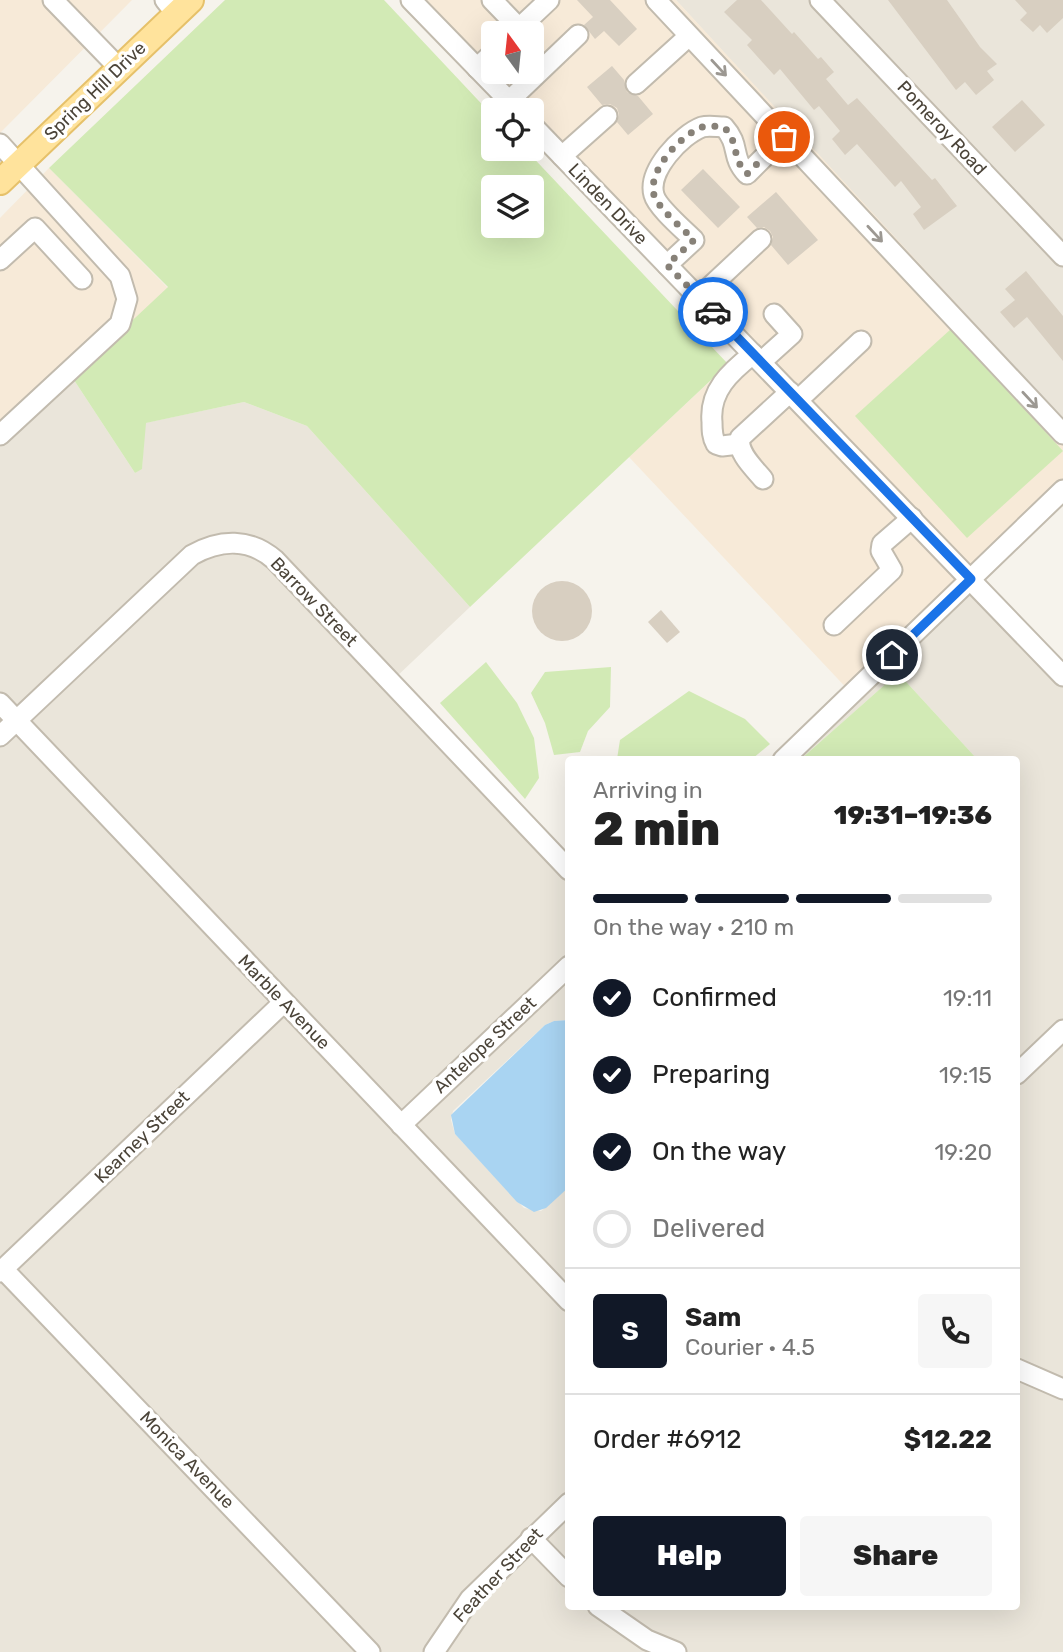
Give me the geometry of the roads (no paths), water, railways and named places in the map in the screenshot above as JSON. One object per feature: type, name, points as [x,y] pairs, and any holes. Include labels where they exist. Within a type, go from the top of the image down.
[{"type":"main road","name":"Spring Hill Drive","points":[[0,182],[119,68],[177,5]]},
{"type":"street","points":[[52,0],[119,68]]},
{"type":"street","points":[[411,0],[505,98]]},
{"type":"street","points":[[492,0],[509,21]]},
{"type":"street","points":[[527,21],[549,0]]},
{"type":"street","points":[[656,0],[1063,434]]},
{"type":"street","name":"Pomeroy Road","points":[[820,0],[1063,256]]},
{"type":"street","points":[[520,98],[578,34]]},
{"type":"street","points":[[636,84],[689,36]]},
{"type":"street","points":[[477,68],[481,64]]},
{"type":"street","points":[[562,156],[607,116]]},
{"type":"street","points":[[667,265],[694,240],[656,201],[652,181],[665,159],[686,138],[703,127],[724,127],[734,139],[736,162],[747,174],[784,137]]},
{"type":"street","name":"Linden Drive","points":[[544,137],[1063,676]]},
{"type":"street","points":[[0,144],[120,276],[127,299],[120,324],[0,435]]},
{"type":"street","points":[[0,260],[35,228],[82,279]]},
{"type":"street","points":[[699,297],[761,239]]},
{"type":"street","points":[[739,444],[716,444],[711,411],[713,398],[720,386],[792,334],[774,314]]},
{"type":"street","points":[[763,479],[739,444],[740,438],[861,341]]},
{"type":"street","points":[[787,756],[1063,490]]},
{"type":"street","points":[[834,625],[892,570],[881,551],[883,544],[912,518]]},
{"type":"street","name":"Barrow Street","points":[[0,736],[192,555],[222,542],[241,543],[257,548],[275,560],[565,866]]},
{"type":"street","name":"Marble Avenue","points":[[0,703],[565,1297]]},
{"type":"street","name":"Antelope Street","points":[[401,1125],[565,970]]},
{"type":"street","name":"Kearney Street","points":[[2,1271],[284,1002]]},
{"type":"street","points":[[1020,1071],[1063,1030]]},
{"type":"street","name":"Monica Avenue","points":[[2,1271],[370,1652]]},
{"type":"street","points":[[1020,1370],[1063,1389]]},
{"type":"street","name":"Feather Street","points":[[434,1652],[470,1599],[565,1507]]},
{"type":"street","points":[[531,1538],[565,1573]]},
{"type":"street","points":[[604,1610],[638,1635],[676,1652]]},
{"type":"water","points":[[565,1020],[565,1191],[546,1208],[534,1212],[517,1202],[455,1134],[451,1115],[545,1025]]}]
